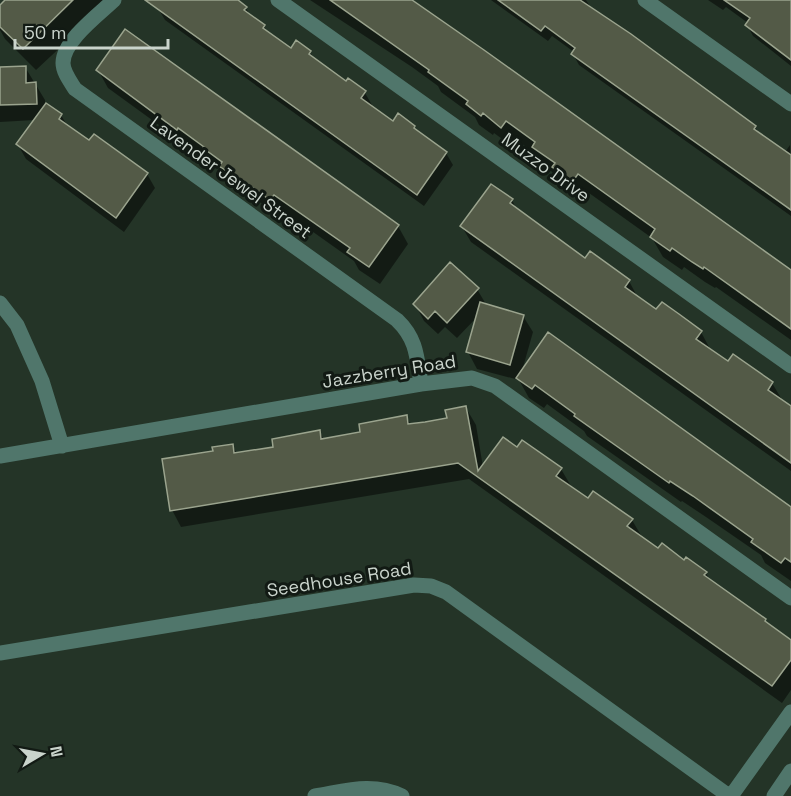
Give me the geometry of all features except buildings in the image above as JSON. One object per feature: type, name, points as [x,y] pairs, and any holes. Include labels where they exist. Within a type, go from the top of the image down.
[{"type":"street","name":"Lavender Jewel Street","points":[[114,0],[74,39],[67,49],[63,63],[67,76],[75,89],[397,320],[413,338],[421,384]]},
{"type":"street","name":"Muzzo Drive","points":[[278,0],[791,366]]},
{"type":"street","points":[[645,0],[791,104]]},
{"type":"street","points":[[0,303],[17,325],[42,381],[62,446]]},
{"type":"street","name":"Jazzberry Road","points":[[0,456],[421,384],[471,378],[495,386],[791,598]]},
{"type":"street","name":"Seedhouse Road","points":[[0,653],[414,585],[431,586],[446,592],[730,796]]},
{"type":"street","points":[[730,796],[791,712]]},
{"type":"street","points":[[774,796],[791,771]]},
{"type":"street","points":[[315,796],[380,788],[402,796]]}]
